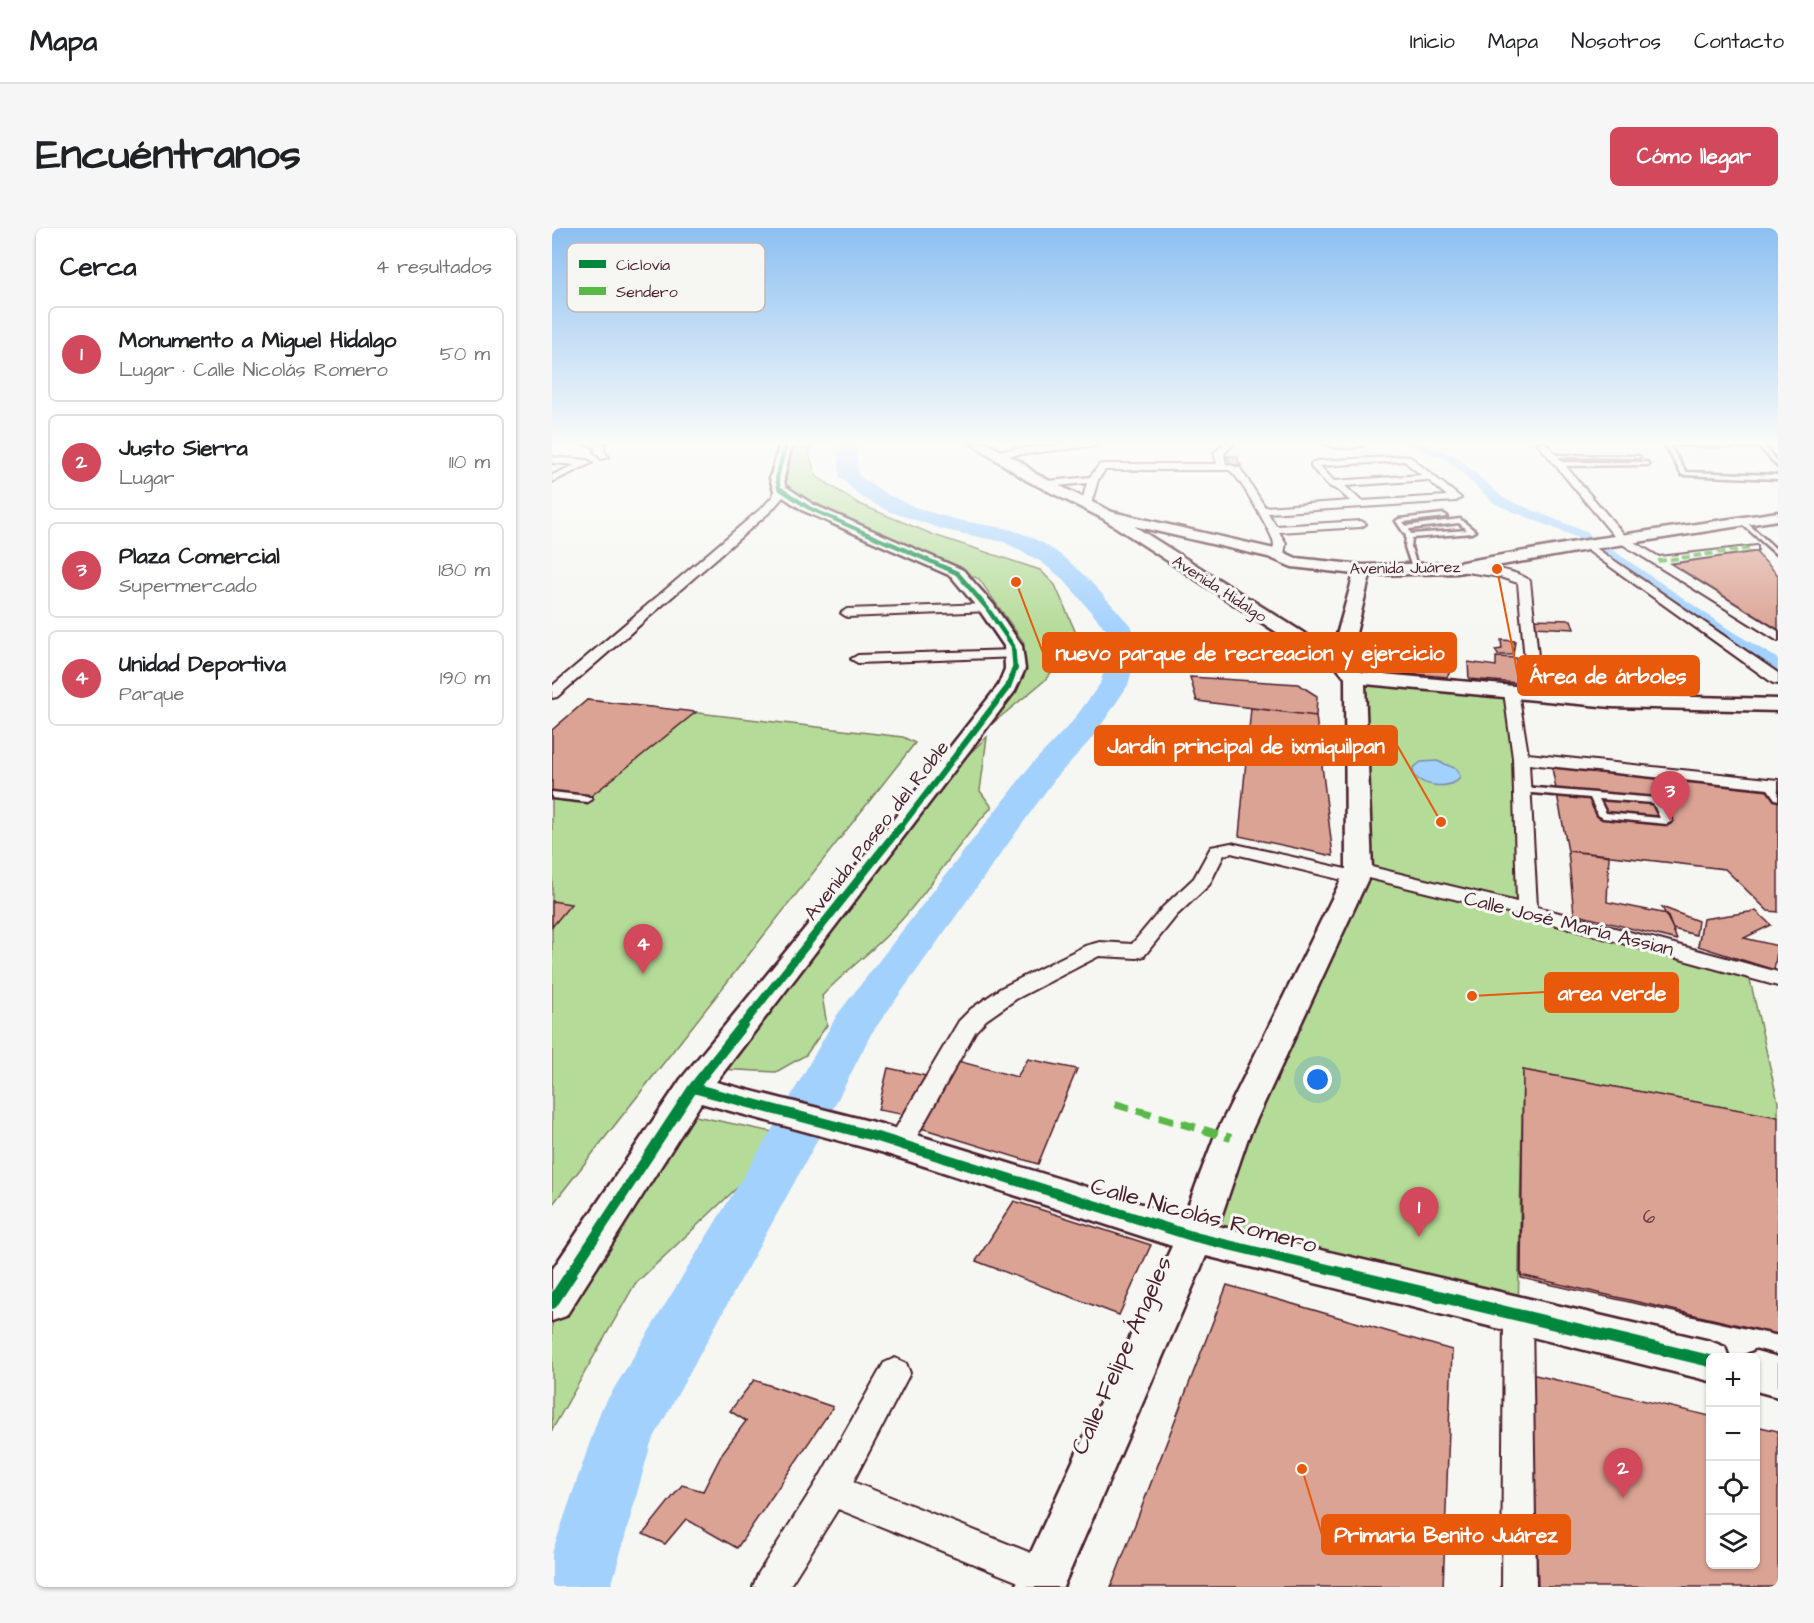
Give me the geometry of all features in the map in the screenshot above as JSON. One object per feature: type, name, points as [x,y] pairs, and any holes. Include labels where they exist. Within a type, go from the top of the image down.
[{"type":"street","points":[[552,694],[769,506]]},
{"type":"street","points":[[807,506],[945,566],[964,580],[987,608],[1013,646],[1014,654],[858,659]]},
{"type":"street","name":"Avenida Hidalgo","points":[[1091,506],[1311,646],[1340,659]]},
{"type":"street","points":[[1258,506],[1281,547],[1278,554]]},
{"type":"street","points":[[1260,510],[1331,506]]},
{"type":"street","points":[[1594,506],[1620,540],[1658,561],[1696,604],[1778,680]]},
{"type":"street","name":"Avenida Juárez","points":[[1107,515],[1278,554],[1292,562],[1364,570],[1457,568],[1589,544],[1777,517]]},
{"type":"street","points":[[1272,529],[1361,524]]},
{"type":"street","points":[[1589,544],[1696,604],[1778,637]]},
{"type":"street","points":[[1658,561],[1753,548]]},
{"type":"street","points":[[1457,568],[1486,571],[1524,581],[1535,694]]},
{"type":"street","points":[[1357,874],[1355,677],[1340,659],[1364,570]]},
{"type":"street","points":[[847,614],[987,608]]},
{"type":"street","name":"Avenida Paseo del Roble","points":[[552,1303],[704,1090],[884,848],[1008,687],[1015,669],[1014,654]]},
{"type":"street","points":[[1355,677],[1611,701],[1778,705]]},
{"type":"street","points":[[1512,692],[1521,758],[1527,911]]},
{"type":"street","points":[[1521,758],[1773,784]]},
{"type":"street","name":"Calle José María Assian","points":[[890,1142],[977,1014],[993,1002],[1092,951],[1100,949],[1137,951],[1170,910],[1202,881],[1217,851],[1222,849],[1231,848],[1527,911],[1778,979]]},
{"type":"street","name":"Calle Felipe Ángeles","points":[[1042,1581],[1195,1237],[1231,1138],[1357,874]]},
{"type":"street","name":"Calle Nicolás Romero","points":[[704,1090],[890,1142],[1195,1237],[1706,1360]]},
{"type":"street","points":[[1518,1316],[1519,1587]]},
{"type":"street","points":[[1760,1372],[1778,1377]]},
{"type":"street","points":[[770,1586],[831,1490],[895,1373]]},
{"type":"street","points":[[831,1490],[1042,1581]]},
{"type":"lane","points":[[1409,536],[1472,531],[1460,521],[1405,528],[1409,536],[1408,548],[1415,570]]},
{"type":"lane","points":[[1743,522],[1778,554]]},
{"type":"lane","points":[[1773,784],[1778,797]]},
{"type":"lane","points":[[1523,790],[1656,801],[1667,821],[1603,815],[1593,796]]},
{"type":"lane","points":[[552,795],[587,799]]},
{"type":"green space","points":[[823,506],[865,506],[934,535],[1040,570],[1055,585],[1079,640],[1044,681],[993,723],[1013,687],[1024,643],[979,579]]},
{"type":"green space","points":[[1355,677],[1511,692],[1527,911],[1748,971],[1778,1102],[1778,1117],[1523,1070],[1518,1316],[1195,1237],[1359,870]]},
{"type":"green space","points":[[587,700],[903,737],[915,743],[552,1205],[552,730]]},
{"type":"green space","points":[[987,737],[980,791],[992,807],[896,926],[822,996],[827,1025],[806,1055],[776,1072],[720,1069],[940,781]]},
{"type":"green space","points":[[686,1114],[792,1136],[635,1284],[552,1430],[552,1296]]},
{"type":"water","points":[[1437,761],[1457,769],[1460,777],[1457,781],[1446,785],[1435,785],[1414,776],[1413,768],[1421,762]]},
{"type":"building","points":[[1753,549],[1778,575],[1778,636],[1663,563]]},
{"type":"building","points":[[1530,619],[1571,620],[1574,629],[1533,627]]},
{"type":"building","points":[[1501,640],[1515,641],[1513,655],[1498,655],[1495,650],[1502,649]]},
{"type":"building","points":[[1354,653],[1454,665],[1447,677],[1352,668]]},
{"type":"building","points":[[1496,657],[1516,658],[1518,683],[1469,679],[1468,662],[1496,666]]},
{"type":"building","points":[[1190,677],[1298,684],[1317,696],[1316,716],[1197,701]]},
{"type":"building","points":[[587,700],[696,712],[591,796],[552,792],[552,730]]},
{"type":"building","points":[[1251,708],[1316,716],[1333,856],[1239,836]]},
{"type":"building","points":[[1552,768],[1778,792],[1778,912],[1768,911],[1725,869],[1568,851]]},
{"type":"building","points":[[1568,851],[1609,855],[1607,902],[1667,914],[1677,940],[1574,914]]},
{"type":"building","points":[[552,901],[571,904],[552,927]]},
{"type":"building","points":[[1662,907],[1698,921],[1696,935],[1673,929]]},
{"type":"building","points":[[1756,911],[1771,925],[1744,938],[1778,946],[1774,970],[1698,946],[1703,919]]},
{"type":"building","points":[[1028,1059],[1077,1069],[1038,1164],[918,1127],[958,1061],[1017,1077]]},
{"type":"building","points":[[888,1068],[931,1077],[907,1115],[878,1110]]},
{"type":"building","points":[[1523,1070],[1778,1117],[1778,1335],[1521,1278]]},
{"type":"building","points":[[1523,1070],[1778,1117],[1778,1334],[1520,1275]]},
{"type":"building","points":[[1014,1201],[1151,1245],[1119,1315],[976,1261]]},
{"type":"building","points":[[1227,1285],[1452,1350],[1443,1587],[1111,1587]]},
{"type":"building","points":[[1531,1374],[1706,1415],[1706,1569],[1760,1569],[1760,1427],[1778,1431],[1778,1587],[1538,1587]]},
{"type":"building","points":[[754,1380],[833,1407],[737,1548],[686,1519],[665,1544],[643,1534],[682,1485],[703,1491],[723,1452],[746,1421],[730,1411]]},
{"type":"waterway","points":[[576,1587],[623,1432],[792,1140],[853,1026],[1042,773],[1083,729],[1114,685],[1123,653],[1121,631],[1072,575],[1048,556],[1011,537],[953,525],[894,506]]},
{"type":"waterway","points":[[1512,506],[1582,535],[1725,633],[1778,666]]},
{"type":"marked path","points":[[1658,561],[1753,548]]},
{"type":"marked path","points":[[1115,1104],[1231,1138]]},
{"type":"cycle path","points":[[552,1303],[693,1088],[884,848],[1008,687],[1015,669],[1013,646],[987,608],[957,573],[807,506]]},
{"type":"cycle path","points":[[693,1088],[881,1138],[1195,1237],[1706,1360]]},
{"type":"place","name":"Área de árboles","points":[[1497,569]]},
{"type":"place","name":"nuevo parque de recreacion y ejercicio","points":[[1016,582]]},
{"type":"place","name":"Plaza Comercial","points":[[1670,821]]},
{"type":"place","name":"Jardín principal de ixmiquilpan","points":[[1441,822]]},
{"type":"place","name":"Unidad Deportiva","points":[[643,974]]},
{"type":"place","name":"area verde","points":[[1472,996]]},
{"type":"place","name":"Monumento a Miguel Hidalgo","points":[[1419,1237]]},
{"type":"place","name":"Primaria Benito Juárez","points":[[1302,1469]]},
{"type":"place","name":"Justo Sierra","points":[[1623,1498]]}]
